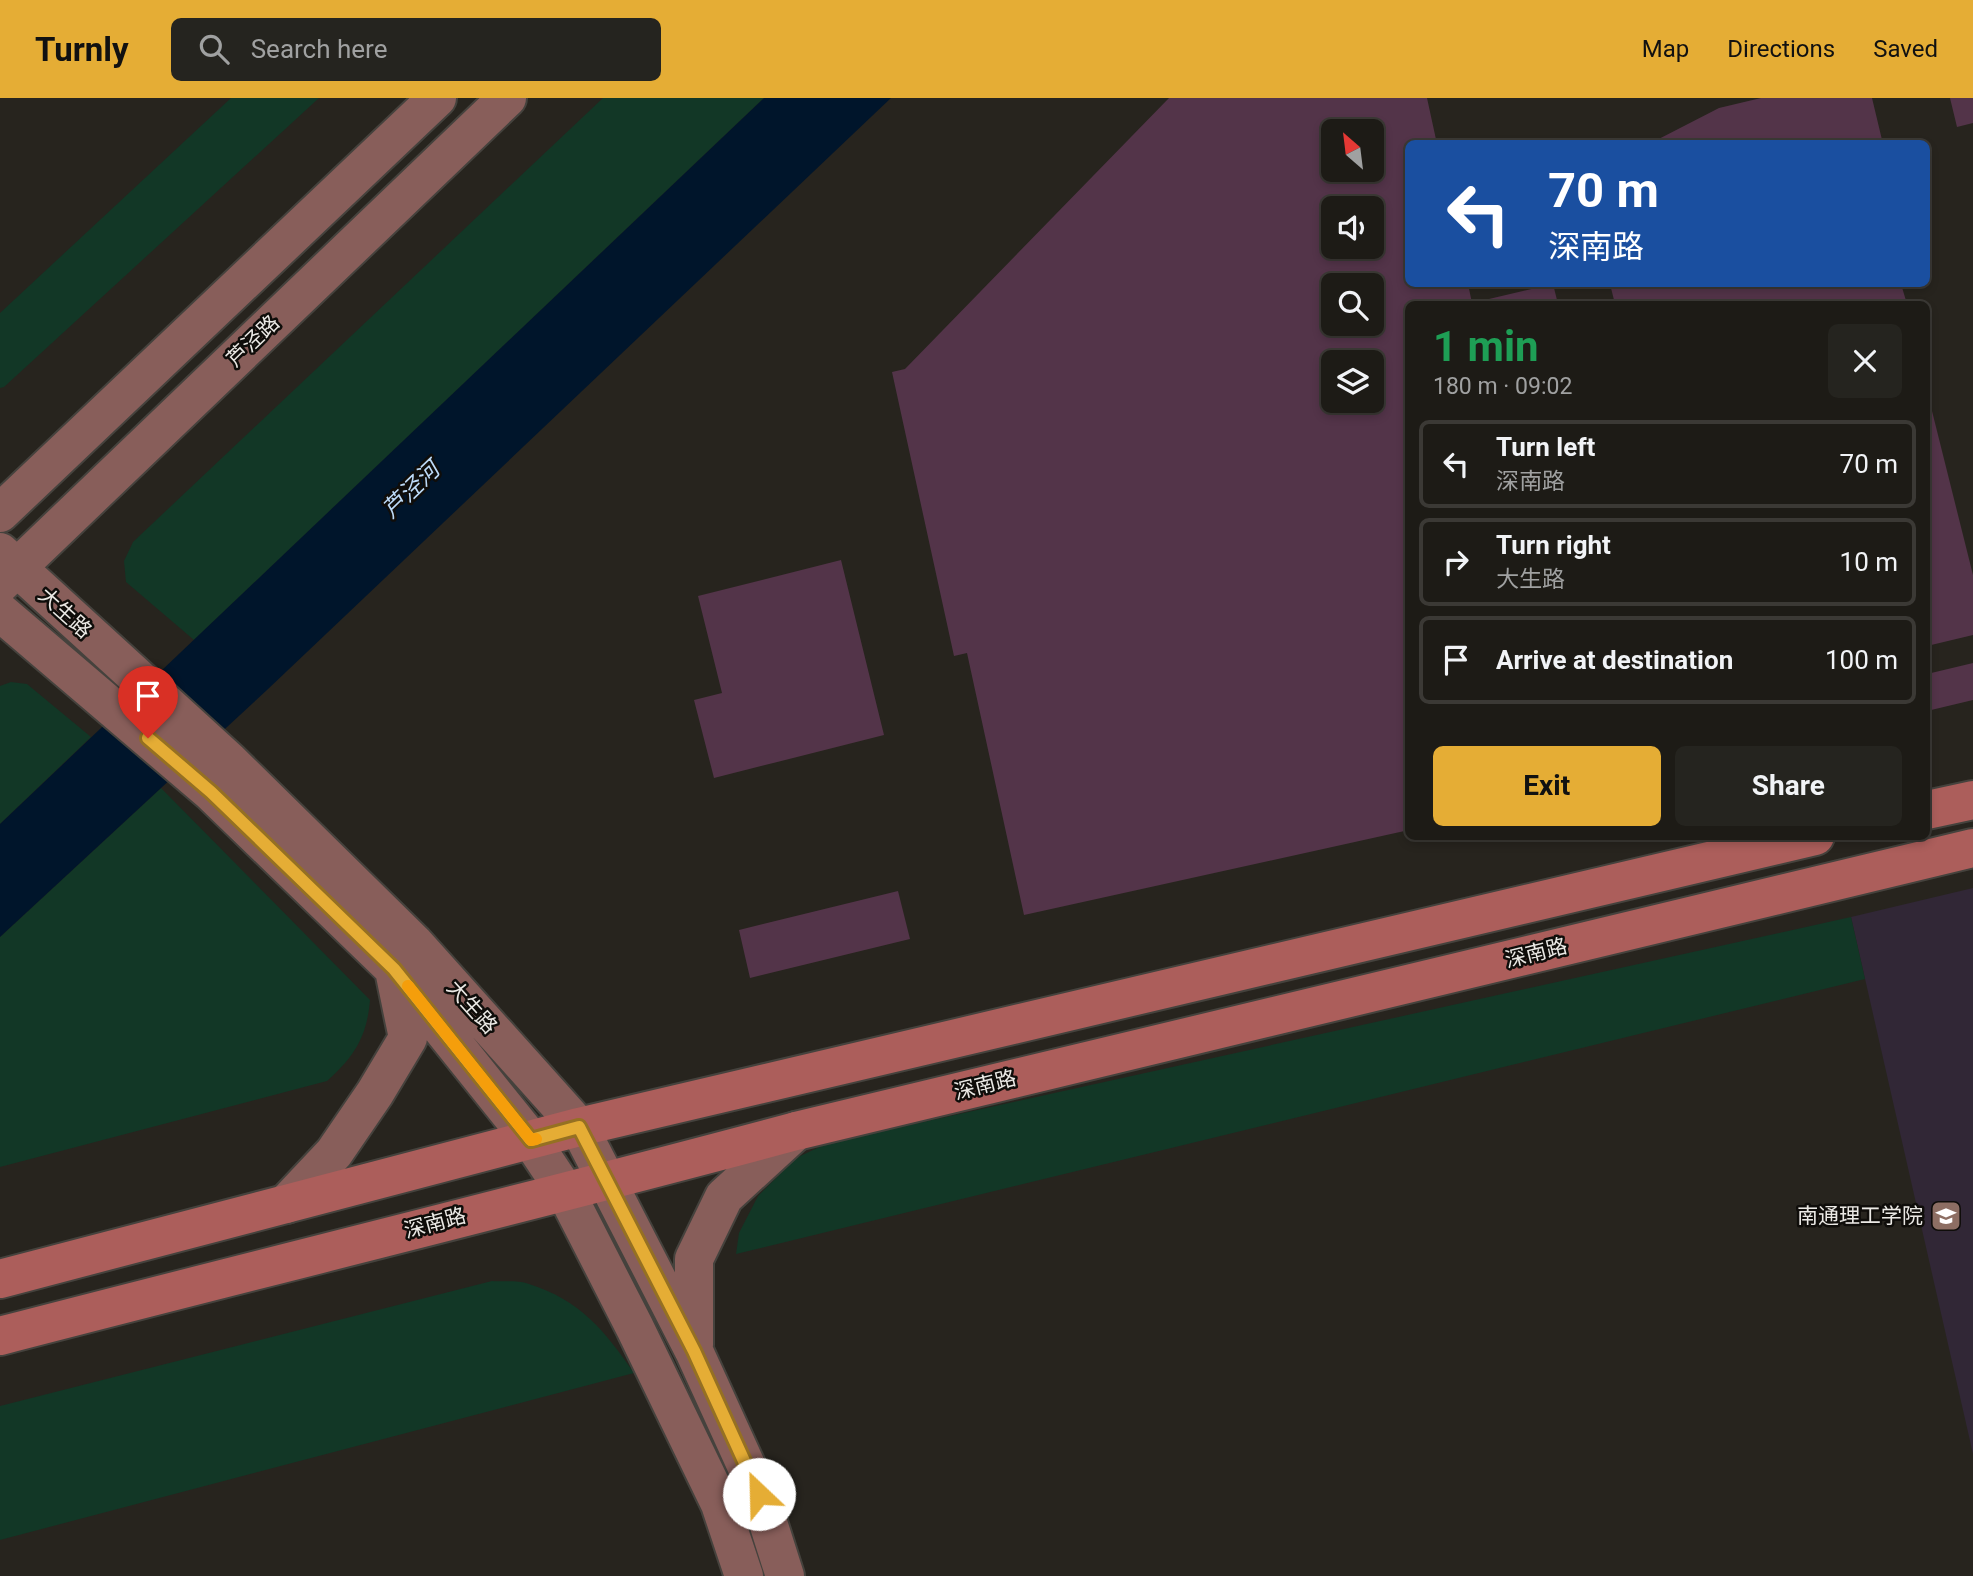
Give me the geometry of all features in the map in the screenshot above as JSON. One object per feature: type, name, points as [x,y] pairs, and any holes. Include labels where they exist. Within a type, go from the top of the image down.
[{"type":"main road","points":[[1930,809],[1973,800]]},
{"type":"main road","points":[[0,1279],[579,1127],[1798,840]]},
{"type":"main road","name":"深南路","points":[[0,1336],[796,1131],[1973,848]]},
{"type":"street","points":[[0,513],[437,98]]},
{"type":"street","name":"芦泾路","points":[[5,568],[506,98]]},
{"type":"street","name":"大生路","points":[[5,568],[229,761],[414,943],[579,1127],[694,1351],[759,1494],[785,1576]]},
{"type":"street","name":"大生路","points":[[0,612],[211,792],[394,969],[531,1140],[565,1191],[635,1328],[720,1504],[744,1576]]},
{"type":"street","points":[[286,1204],[334,1153],[408,1038],[394,969]]},
{"type":"street","points":[[694,1351],[694,1259],[724,1197],[796,1131]]},
{"type":"shaded area","name":"南通理工学院","points":[[1973,888],[1973,1454],[1851,917]]},
{"type":"green space","points":[[231,98],[319,98],[0,388],[0,313]]},
{"type":"green space","points":[[603,98],[764,98],[194,640],[126,582],[124,561],[133,542]]},
{"type":"green space","points":[[11,682],[27,684],[91,737],[0,824],[0,686]]},
{"type":"green space","points":[[161,788],[370,1000],[362,1036],[352,1055],[327,1081],[0,1167],[0,937]]},
{"type":"green space","points":[[1851,917],[1865,979],[736,1254],[739,1233],[758,1196],[796,1158],[828,1143]]},
{"type":"green space","points":[[492,1281],[525,1283],[547,1291],[577,1308],[613,1344],[634,1373],[0,1540],[0,1406]]},
{"type":"water","name":"芦泾河","points":[[764,98],[891,98],[267,690],[0,937],[0,824]]},
{"type":"building","points":[[1169,98],[1427,98],[1436,140],[1405,140],[1405,287],[1469,287],[1472,301],[1405,301],[1405,831],[1024,915],[967,653],[954,656],[892,372],[905,369]]},
{"type":"building","points":[[1761,98],[1872,98],[1882,140],[1657,140],[1719,108]]},
{"type":"building","points":[[1950,98],[1973,98],[1973,123],[1957,127]]},
{"type":"building","points":[[1540,287],[1554,287],[1557,301],[1481,301]]},
{"type":"building","points":[[1611,287],[1902,287],[1906,301],[1614,301]]},
{"type":"building","points":[[1930,403],[1973,575],[1973,635],[1930,645]]},
{"type":"building","points":[[841,560],[884,735],[714,778],[694,700],[722,693],[698,596]]},
{"type":"building","points":[[1973,663],[1973,700],[1930,710],[1930,673]]},
{"type":"building","points":[[898,891],[910,939],[750,978],[739,930]]},
{"type":"slow traffic","points":[[408,986],[531,1140],[536,1139]]},
{"type":"place","name":"南通理工学院","points":[[1946,1216]]},
{"type":"route","points":[[148,738],[211,792],[394,969],[531,1140],[579,1127],[694,1351],[759,1494]]}]
